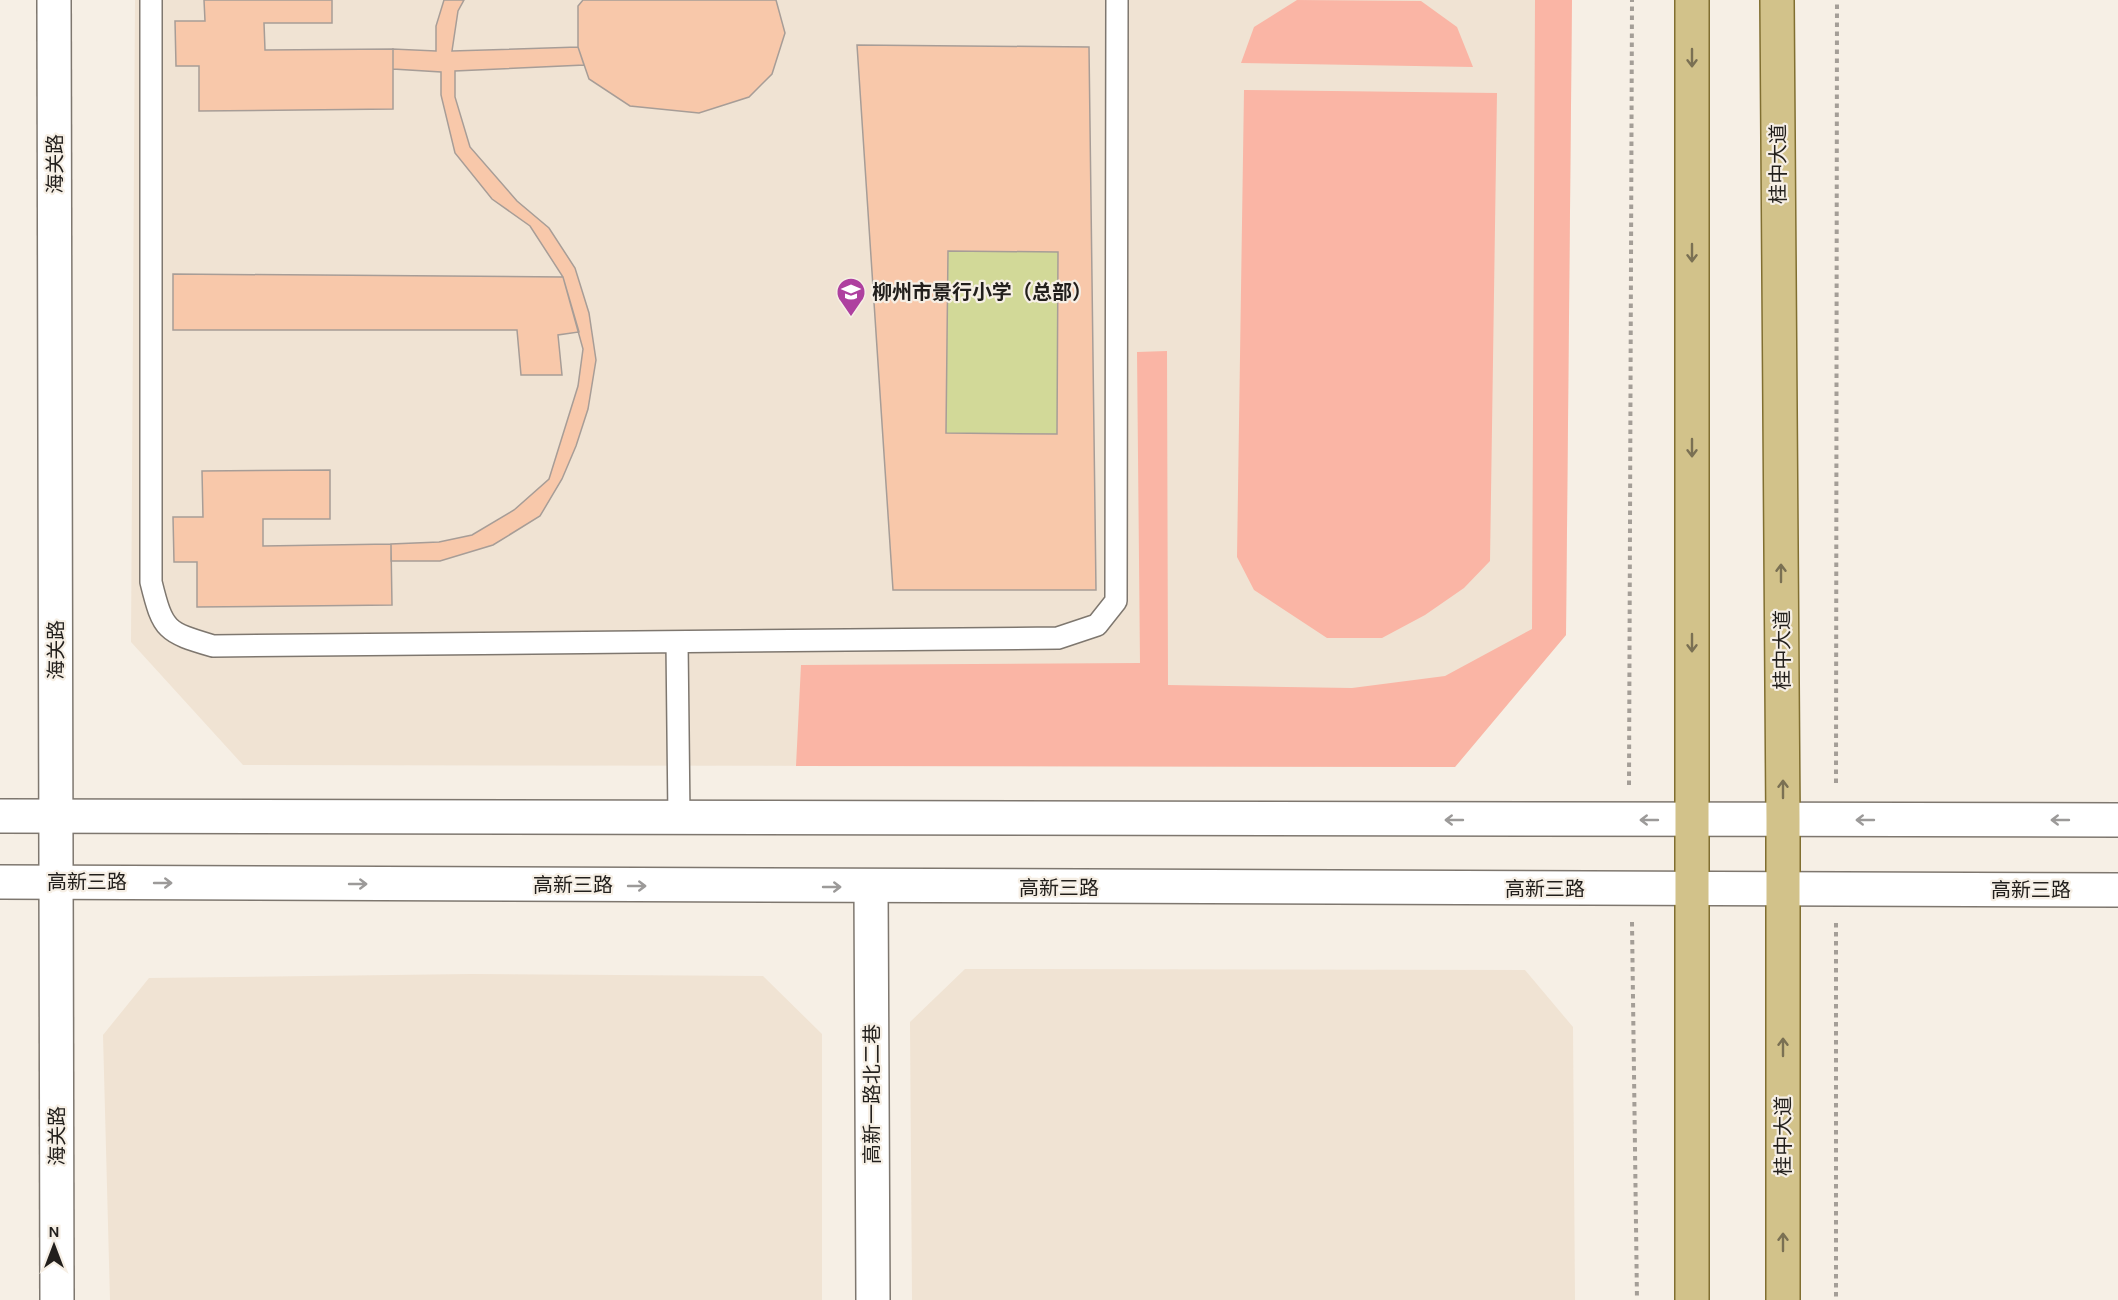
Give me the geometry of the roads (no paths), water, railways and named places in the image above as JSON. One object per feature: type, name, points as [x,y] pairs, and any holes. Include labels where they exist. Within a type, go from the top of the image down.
[{"type":"main road","name":"海关路","points":[[54,0],[57,1300]]},
{"type":"main road","points":[[1692,0],[1692,1300]]},
{"type":"main road","name":"桂中大道","points":[[1777,0],[1783,820],[1783,1300]]},
{"type":"main road","points":[[0,816],[2118,820]]},
{"type":"main road","name":"高新三路","points":[[0,882],[2118,890]]},
{"type":"main road","name":"高新一路北二巷","points":[[871,887],[873,1300]]},
{"type":"lane","points":[[151,0],[151,582],[159,617],[178,635],[213,646],[1058,638],[1097,625],[1116,601],[1117,0]]},
{"type":"lane","points":[[677,642],[679,818]]},
{"type":"place","name":"柳州市景行小学（总部）","points":[[851,318]]}]
